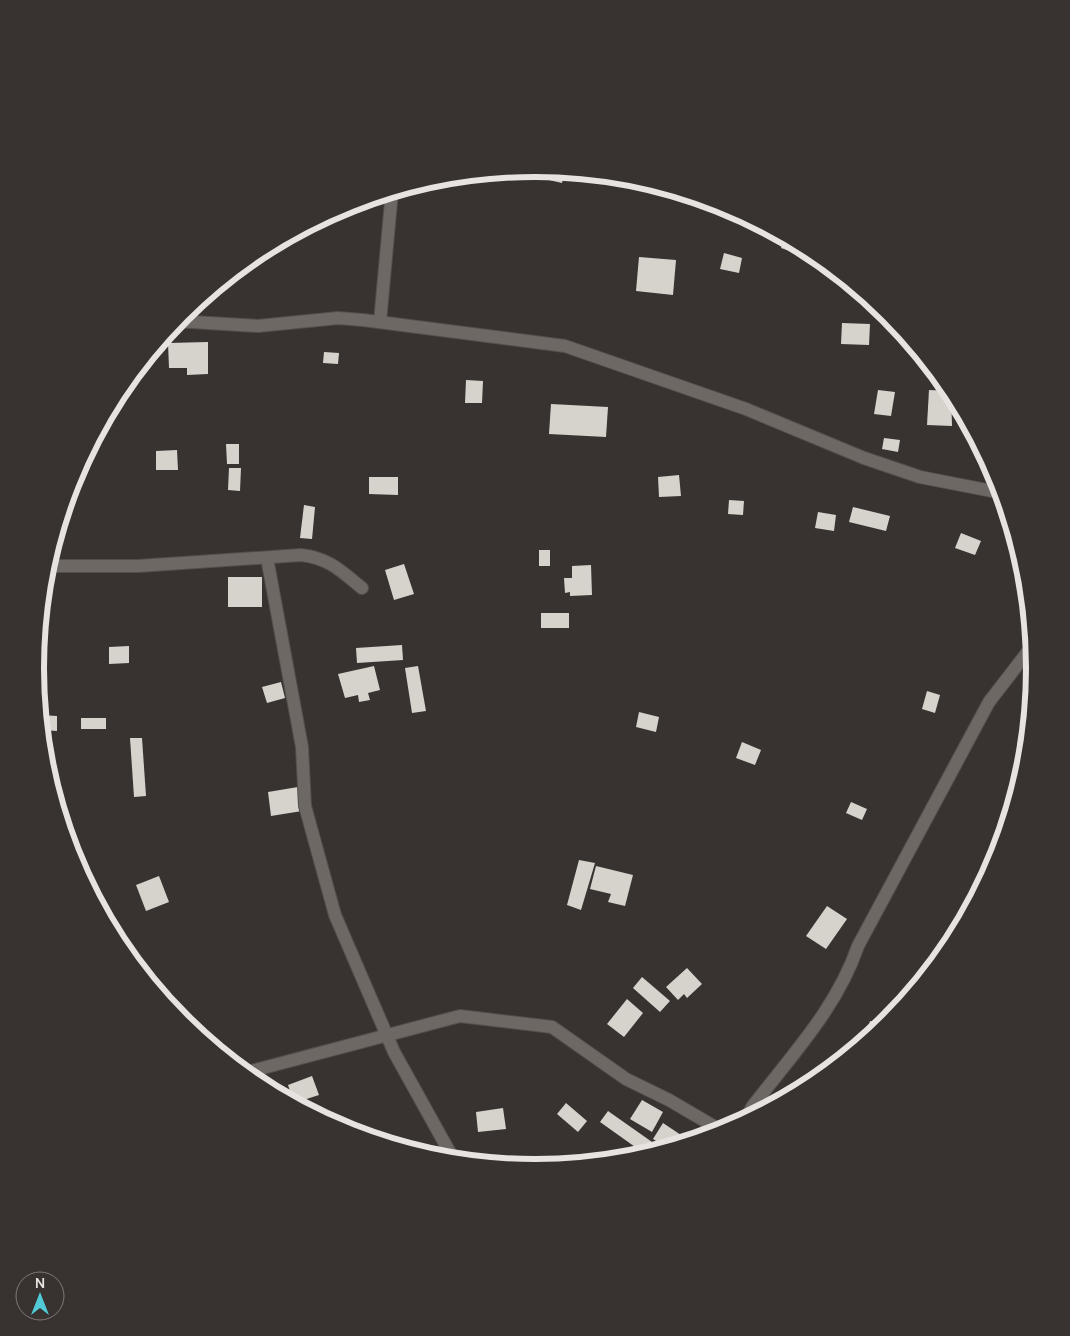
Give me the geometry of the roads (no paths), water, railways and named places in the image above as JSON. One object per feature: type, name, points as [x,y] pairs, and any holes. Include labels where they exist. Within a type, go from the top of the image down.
[{"type":"street","points":[[380,322],[391,198]]},
{"type":"street","points":[[187,322],[258,326],[338,318],[566,346],[746,409],[864,458],[920,477],[993,491]]},
{"type":"street","points":[[54,566],[138,566],[300,555],[318,557],[328,561],[362,588]]},
{"type":"street","points":[[267,558],[302,747],[305,806],[335,915],[386,1035],[449,1152]]},
{"type":"street","points":[[751,1110],[817,1024],[848,975],[858,946],[978,721],[1004,681],[1026,655]]},
{"type":"street","points":[[254,1070],[460,1016],[552,1027],[626,1079],[669,1100],[713,1126]]}]
